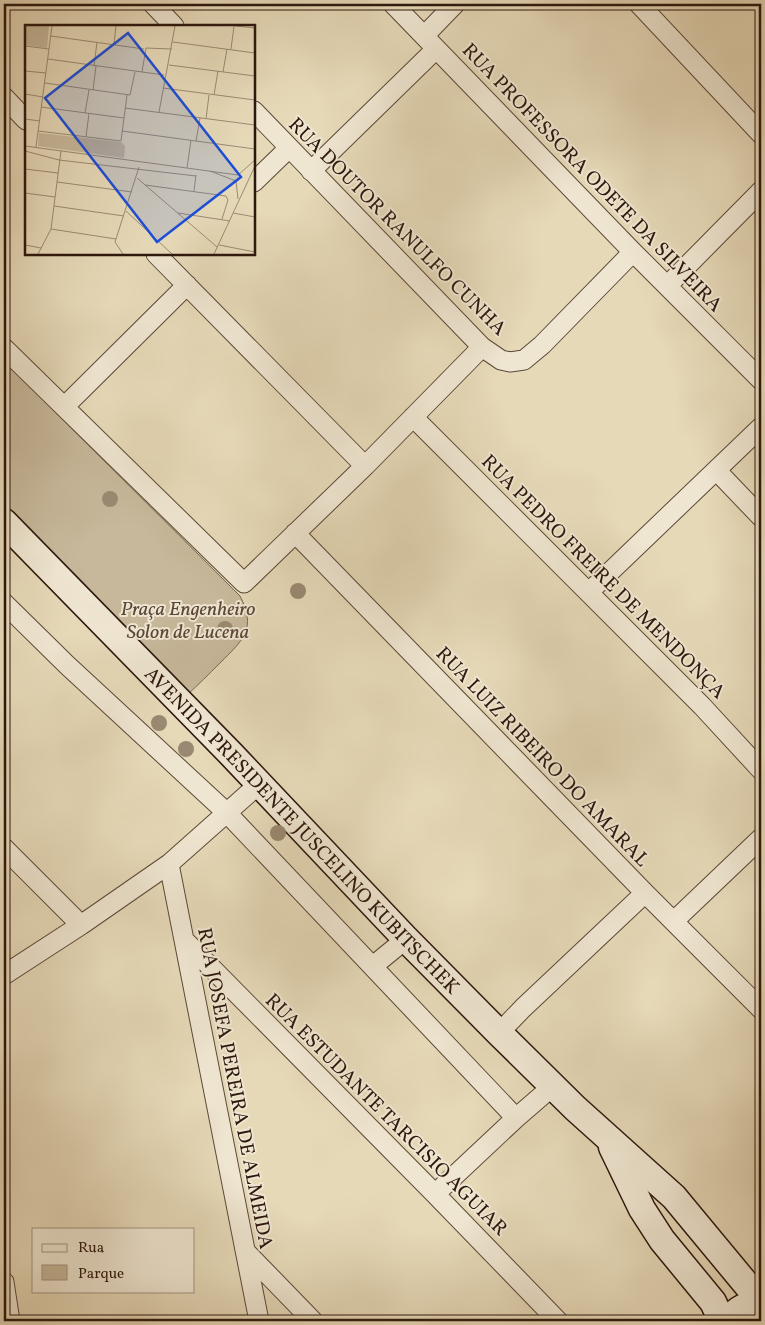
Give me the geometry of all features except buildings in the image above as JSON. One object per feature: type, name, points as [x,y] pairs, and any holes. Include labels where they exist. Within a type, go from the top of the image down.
[{"type":"main road","name":"AVENIDA PRESIDENTE JUSCELINO KUBITSCHEK","points":[[4,522],[499,1033],[575,1108],[674,1197],[761,1302]]},
{"type":"main road","points":[[606,1135],[642,1209],[662,1240],[713,1302],[722,1321]]},
{"type":"main road","points":[[728,1321],[733,1314],[746,1305],[761,1302]]},
{"type":"street","points":[[153,4],[173,25]]},
{"type":"street","name":"RUA PROFESSORA ODETE DA SILVEIRA","points":[[393,4],[633,252],[761,380]]},
{"type":"street","points":[[311,171],[430,42],[455,4]]},
{"type":"street","points":[[638,4],[761,134]]},
{"type":"street","points":[[4,97],[25,119]]},
{"type":"street","name":"RUA DOUTOR RANULFO CUNHA","points":[[255,112],[482,347],[501,360],[510,362],[524,360],[542,345],[633,252]]},
{"type":"street","points":[[255,181],[289,148]]},
{"type":"street","points":[[667,286],[761,191]]},
{"type":"street","points":[[166,257],[187,285],[365,466]]},
{"type":"street","points":[[64,407],[187,285]]},
{"type":"street","points":[[4,348],[244,583],[365,466],[482,347]]},
{"type":"street","name":"RUA PEDRO FREIRE DE MENDONÇA","points":[[414,416],[702,706],[761,770]]},
{"type":"street","points":[[589,592],[761,427]]},
{"type":"street","points":[[717,471],[761,517]]},
{"type":"street","name":"RUA LUIZ RIBEIRO DO AMARAL","points":[[295,533],[645,893],[761,1009]]},
{"type":"street","points":[[4,603],[67,665],[227,813],[516,1118]]},
{"type":"street","points":[[4,975],[81,926],[169,864],[259,784]]},
{"type":"street","points":[[674,922],[761,838]]},
{"type":"street","points":[[4,848],[81,926]]},
{"type":"street","name":"RUA JOSEFA PEREIRA DE ALMEIDA","points":[[169,864],[259,1321]]},
{"type":"street","points":[[499,1033],[530,1001],[645,893]]},
{"type":"street","points":[[373,966],[406,939]]},
{"type":"street","name":"RUA ESTUDANTE TARCISIO AGUIAR","points":[[184,940],[558,1321]]},
{"type":"street","points":[[435,1194],[553,1086]]},
{"type":"street","points":[[245,1251],[313,1321]]},
{"type":"street","points":[[4,1282],[10,1321]]},
{"type":"green space","name":"Praça Engenheiro Solon de Lucena","points":[[4,361],[240,596],[247,617],[245,633],[235,647],[187,695],[4,507]]}]
